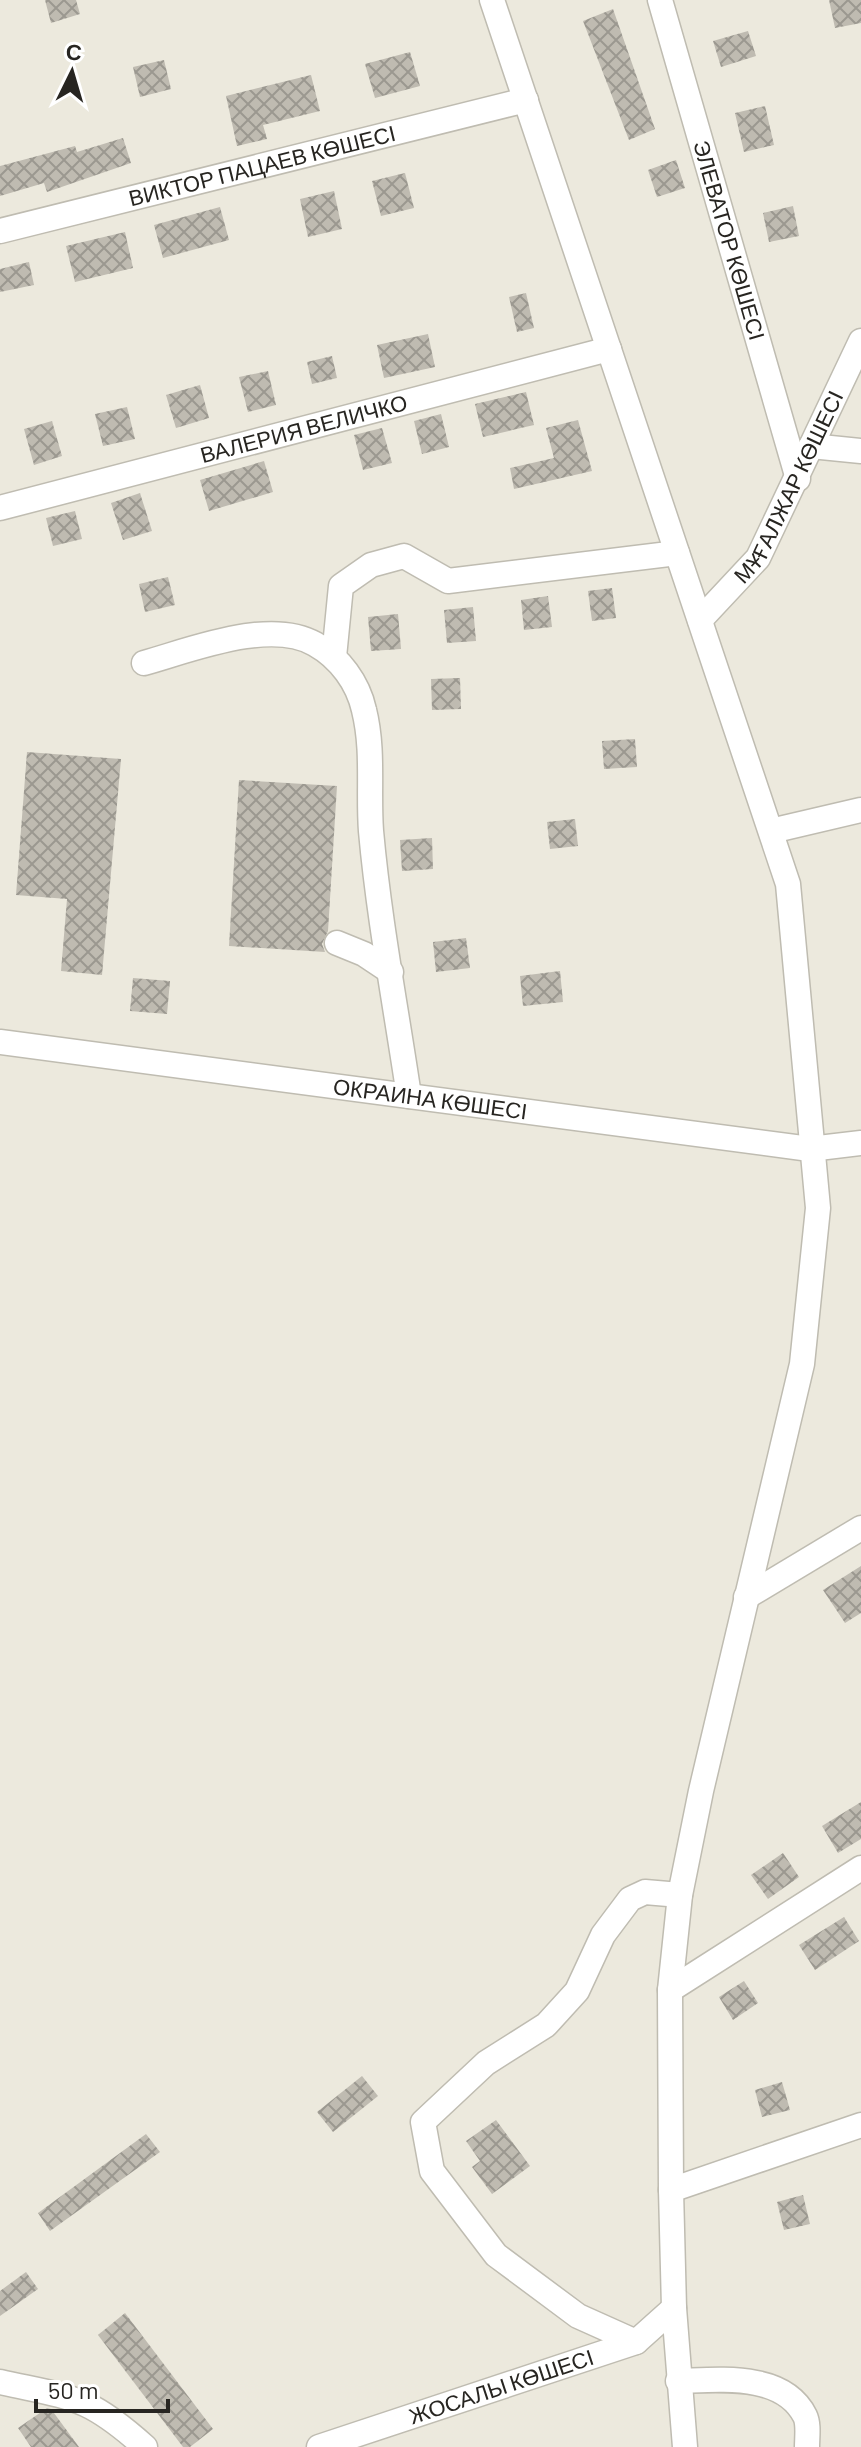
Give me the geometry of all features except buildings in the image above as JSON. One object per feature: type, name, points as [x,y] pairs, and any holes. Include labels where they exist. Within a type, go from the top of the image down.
[{"type":"street","points":[[492,0],[788,884],[810,1149],[818,1208],[802,1364],[746,1597],[680,1895],[670,1990],[671,2190],[674,2308],[685,2447]]},
{"type":"street","name":"ЭЛЕВАТОР КӨШЕСІ","points":[[660,0],[798,479]]},
{"type":"street","name":"ВИКТОР ПАЦАЕВ КӨШЕСІ","points":[[0,231],[526,100]]},
{"type":"street","name":"МҰҒАЛЖАР КӨШЕСІ","points":[[700,620],[758,558],[861,341]]},
{"type":"street","name":"ВАЛЕРИЯ ВЕЛИЧКО","points":[[0,508],[609,349]]},
{"type":"street","points":[[811,446],[861,451]]},
{"type":"street","points":[[334,657],[341,586],[371,565],[404,556],[448,581],[677,553]]},
{"type":"street","points":[[144,663],[236,638],[276,634],[313,642],[334,657],[355,683],[365,711],[371,830],[409,1096]]},
{"type":"street","points":[[771,831],[861,810]]},
{"type":"street","points":[[337,943],[364,954],[391,972]]},
{"type":"street","name":"ОКРАИНА КӨШЕСІ","points":[[0,1042],[810,1149],[861,1143]]},
{"type":"street","points":[[746,1597],[861,1528]]},
{"type":"street","points":[[670,1990],[861,1868]]},
{"type":"street","points":[[636,2342],[578,2316],[496,2255],[432,2171],[423,2122],[486,2063],[546,2025],[577,1991],[603,1935],[630,1899],[645,1892],[680,1895]]},
{"type":"street","points":[[671,2190],[861,2125]]},
{"type":"street","name":"ЖОСАЛЫ КӨШЕСІ","points":[[319,2447],[636,2342],[674,2308]]},
{"type":"street","points":[[678,2381],[738,2381],[761,2384],[787,2395],[806,2417],[807,2447]]},
{"type":"street","points":[[6,2388],[47,2390],[90,2404],[109,2415],[145,2447]]}]
